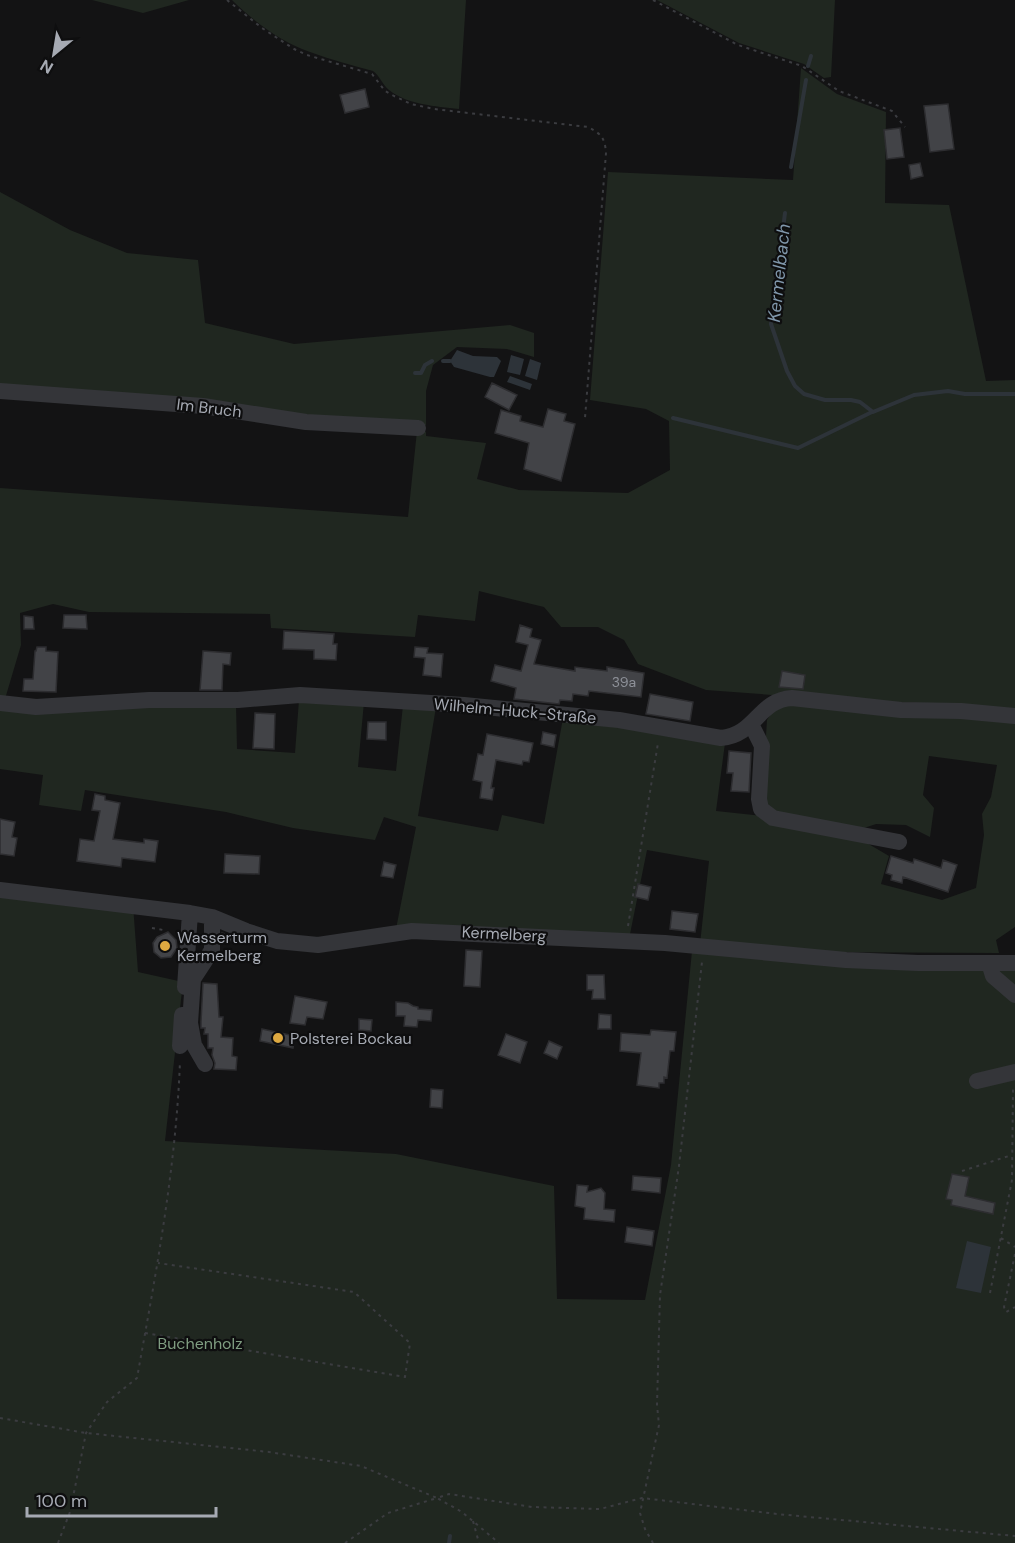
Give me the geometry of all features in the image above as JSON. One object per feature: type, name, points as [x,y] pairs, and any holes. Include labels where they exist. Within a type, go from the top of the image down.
[{"type":"street","name":"Im Bruch","points":[[0,391],[204,406],[306,422],[418,428]]},
{"type":"street","name":"Wilhelm-Huck-Straße","points":[[0,703],[36,707],[149,700],[237,700],[300,695],[464,705],[619,720],[721,738],[741,733],[779,699],[792,698],[901,710],[961,711],[1015,716]]},
{"type":"street","points":[[751,724],[762,746],[759,799],[761,809],[766,814],[773,818],[899,842]]},
{"type":"street","name":"Kermelberg","points":[[0,890],[190,913],[212,917],[246,931],[278,940],[318,945],[412,931],[626,941],[846,960],[1015,963]]},
{"type":"street","points":[[180,1046],[190,913]]},
{"type":"street","points":[[205,1064],[194,1045],[190,1023],[193,979],[212,950],[212,917]]},
{"type":"street","points":[[989,963],[993,976],[1015,995]]},
{"type":"street","points":[[977,1081],[1014,1072]]},
{"type":"path","points":[[227,0],[262,28],[294,49],[372,74],[385,91],[411,104],[434,109],[588,127],[600,133],[604,138],[606,153],[585,417]]},
{"type":"path","points":[[653,0],[738,45],[802,66],[839,92],[892,111],[905,127]]},
{"type":"path","points":[[626,941],[661,727]]},
{"type":"path","points":[[152,928],[164,930]]},
{"type":"path","points":[[653,1543],[640,1513],[659,1425],[657,1406],[660,1295],[679,1166],[704,947]]},
{"type":"path","points":[[58,1543],[70,1512],[86,1433],[107,1402],[137,1378],[158,1263],[178,1115],[180,1046]]},
{"type":"path","points":[[990,1293],[1012,1180],[1014,1072]]},
{"type":"path","points":[[962,1170],[1012,1155]]},
{"type":"path","points":[[1001,1238],[1015,1247]]},
{"type":"path","points":[[1015,1254],[1004,1307],[1006,1312],[1015,1307]]},
{"type":"path","points":[[145,1333],[405,1377],[410,1343],[354,1292],[158,1263]]},
{"type":"path","points":[[0,1418],[86,1433],[269,1452],[360,1466],[437,1498],[462,1512],[499,1543]]},
{"type":"path","points":[[345,1543],[388,1513],[449,1494],[532,1507],[600,1509],[642,1498],[777,1514],[1015,1536]]},
{"type":"path","points":[[473,1521],[479,1543]]},
{"type":"green space","points":[[92,0],[189,0],[143,13]]},
{"type":"green space","points":[[232,0],[466,0],[459,109],[422,104],[396,95],[373,71],[318,55],[289,43],[258,23]]},
{"type":"green space","points":[[657,0],[835,0],[831,77],[824,78],[804,64],[739,43]]},
{"type":"green space","points":[[801,68],[837,94],[886,112],[885,203],[949,205],[986,381],[1015,380],[1015,713],[706,690],[638,664],[624,640],[598,627],[561,627],[544,607],[479,591],[475,621],[418,615],[415,637],[271,628],[270,614],[89,612],[53,604],[20,613],[21,645],[5,699],[0,698],[0,488],[408,517],[417,431],[426,432],[426,436],[486,443],[477,479],[519,490],[628,493],[670,470],[669,421],[646,409],[590,400],[608,172],[793,180]]},
{"type":"green space","points":[[0,192],[70,230],[127,253],[198,260],[205,323],[294,344],[510,325],[534,333],[534,357],[507,349],[457,347],[433,365],[426,391],[426,425],[0,387]]},
{"type":"green space","points":[[299,700],[364,702],[358,767],[396,771],[403,705],[436,707],[418,816],[498,831],[502,815],[544,824],[563,718],[725,743],[716,811],[763,816],[855,836],[889,856],[881,884],[942,900],[976,888],[984,835],[982,814],[991,797],[997,765],[929,756],[923,795],[934,808],[930,837],[906,825],[876,824],[855,831],[774,815],[762,800],[767,720],[775,707],[782,704],[1015,719],[1015,927],[996,940],[999,953],[802,952],[700,944],[709,861],[647,850],[629,939],[396,929],[416,827],[384,817],[375,840],[293,828],[226,812],[85,790],[81,811],[39,805],[43,775],[0,769],[0,707],[236,705],[237,749],[295,753]]},
{"type":"green space","name":"Buchenholz","points":[[0,894],[133,905],[138,972],[183,982],[165,1141],[396,1154],[554,1186],[557,1299],[645,1300],[671,1165],[692,951],[1015,969],[1015,1543],[0,1543]]},
{"type":"shaded area","points":[[457,350],[473,356],[497,357],[501,361],[494,377],[454,367],[450,361]]},
{"type":"shaded area","points":[[511,355],[524,359],[520,375],[507,372]]},
{"type":"shaded area","points":[[530,359],[541,363],[537,380],[525,376]]},
{"type":"shaded area","points":[[510,376],[532,384],[530,390],[507,382]]},
{"type":"shaded area","points":[[967,1241],[991,1247],[981,1293],[956,1288]]},
{"type":"building","points":[[365,89],[369,107],[345,113],[340,95]]},
{"type":"building","points":[[948,104],[954,149],[930,152],[924,106]]},
{"type":"building","points":[[900,128],[904,157],[887,159],[884,130]]},
{"type":"building","points":[[920,163],[923,176],[911,179],[909,165]]},
{"type":"building","points":[[492,383],[517,395],[509,410],[485,397]]},
{"type":"building","points":[[548,409],[566,414],[564,421],[575,424],[561,481],[524,469],[529,443],[495,433],[501,410],[521,416],[520,421],[543,427]]},
{"type":"building","points":[[64,615],[86,615],[87,629],[63,628]]},
{"type":"building","points":[[24,616],[33,617],[34,629],[24,629]]},
{"type":"building","points":[[520,625],[532,629],[530,637],[541,640],[534,664],[575,671],[575,667],[607,671],[607,667],[644,673],[641,697],[589,691],[588,696],[573,694],[572,701],[560,700],[559,704],[514,699],[516,688],[491,681],[495,665],[521,671],[528,645],[516,642]]},
{"type":"building","points":[[284,631],[334,634],[333,644],[337,644],[336,660],[314,659],[314,650],[283,649]]},
{"type":"building","points":[[37,647],[46,647],[46,651],[58,652],[56,692],[23,691],[24,679],[33,679]]},
{"type":"building","points":[[415,647],[428,648],[427,653],[443,654],[441,677],[423,675],[425,658],[414,657]]},
{"type":"building","points":[[203,651],[231,653],[230,665],[223,664],[222,690],[200,690]]},
{"type":"building","points":[[782,671],[805,675],[803,689],[779,687]]},
{"type":"building","points":[[650,694],[693,702],[690,721],[646,714]]},
{"type":"building","points":[[255,713],[275,714],[274,749],[253,748]]},
{"type":"building","points":[[368,722],[386,722],[386,740],[367,739]]},
{"type":"building","points":[[543,732],[556,735],[554,747],[541,744]]},
{"type":"building","points":[[487,734],[533,743],[529,762],[523,761],[522,765],[496,760],[491,788],[494,788],[492,800],[480,798],[482,782],[473,780],[478,754],[483,755]]},
{"type":"building","points":[[729,751],[751,753],[749,792],[731,791],[733,773],[727,773]]},
{"type":"building","points":[[95,794],[105,796],[105,800],[120,803],[113,839],[144,843],[144,839],[158,841],[155,862],[122,858],[121,867],[77,861],[80,839],[94,841],[100,811],[92,810]]},
{"type":"building","points":[[0,819],[15,822],[12,837],[17,838],[14,856],[0,854]]},
{"type":"building","points":[[225,854],[260,856],[259,874],[224,873]]},
{"type":"building","points":[[891,856],[913,863],[914,859],[941,868],[943,860],[957,865],[948,892],[903,877],[902,883],[891,880],[892,875],[886,873]]},
{"type":"building","points":[[384,862],[396,865],[393,878],[381,876]]},
{"type":"building","points":[[638,884],[651,887],[648,900],[635,897]]},
{"type":"building","points":[[672,911],[698,914],[695,932],[670,929]]},
{"type":"building","name":"Wasserturm Kermelberg","points":[[168,932],[176,940],[177,948],[171,957],[161,958],[154,952],[153,943],[157,937]]},
{"type":"building","points":[[222,933],[238,939],[237,942],[222,939]]},
{"type":"building","points":[[466,950],[482,951],[480,987],[464,986]]},
{"type":"building","points":[[587,975],[604,975],[605,999],[592,999],[593,990],[587,990]]},
{"type":"building","points":[[203,983],[217,984],[219,1017],[223,1017],[221,1037],[233,1038],[232,1056],[237,1057],[236,1070],[214,1069],[213,1048],[208,1048],[208,1034],[204,1034],[205,1028],[201,1028]]},
{"type":"building","points":[[295,996],[327,1002],[323,1019],[307,1017],[305,1025],[290,1023]]},
{"type":"building","points":[[396,1002],[408,1003],[418,1009],[432,1010],[431,1021],[418,1020],[417,1027],[404,1026],[405,1016],[396,1016]]},
{"type":"building","points":[[599,1014],[611,1015],[611,1029],[598,1029]]},
{"type":"building","points":[[359,1019],[372,1020],[371,1031],[359,1030]]},
{"type":"building","name":"Polsterei Bockau","points":[[262,1029],[295,1036],[293,1048],[260,1041]]},
{"type":"building","points":[[651,1030],[676,1032],[674,1051],[670,1051],[667,1078],[664,1077],[664,1083],[659,1083],[659,1088],[637,1085],[641,1053],[620,1051],[621,1033],[650,1035]]},
{"type":"building","points":[[506,1034],[527,1042],[520,1063],[498,1055]]},
{"type":"building","points":[[549,1041],[562,1047],[557,1059],[544,1053]]},
{"type":"building","points":[[431,1089],[443,1090],[442,1108],[430,1107]]},
{"type":"building","points":[[952,1174],[969,1177],[965,1196],[995,1203],[993,1214],[951,1205],[952,1200],[946,1199]]},
{"type":"building","points":[[633,1176],[661,1178],[660,1193],[632,1190]]},
{"type":"building","points":[[577,1185],[588,1186],[587,1192],[601,1188],[605,1193],[604,1209],[615,1210],[614,1222],[584,1219],[585,1208],[575,1206]]},
{"type":"building","points":[[627,1227],[654,1231],[652,1246],[625,1242]]},
{"type":"waterway","name":"Kermelbach","points":[[808,66],[811,56]]},
{"type":"waterway","name":"Kermelbach","points":[[791,167],[806,80]]},
{"type":"waterway","name":"Kermelbach","points":[[785,213],[771,324],[787,371],[795,386],[804,394],[825,400],[860,402],[873,412],[914,395],[948,391],[965,394],[1015,394]]},
{"type":"waterway","points":[[415,373],[421,373],[425,365],[432,361]]},
{"type":"waterway","points":[[443,361],[450,361]]},
{"type":"waterway","points":[[673,418],[798,448],[872,412]]},
{"type":"waterway","points":[[449,1543],[450,1536]]},
{"type":"place","name":"Wasserturm Kermelberg","points":[[165,946]]},
{"type":"place","name":"Polsterei Bockau","points":[[278,1038]]}]
